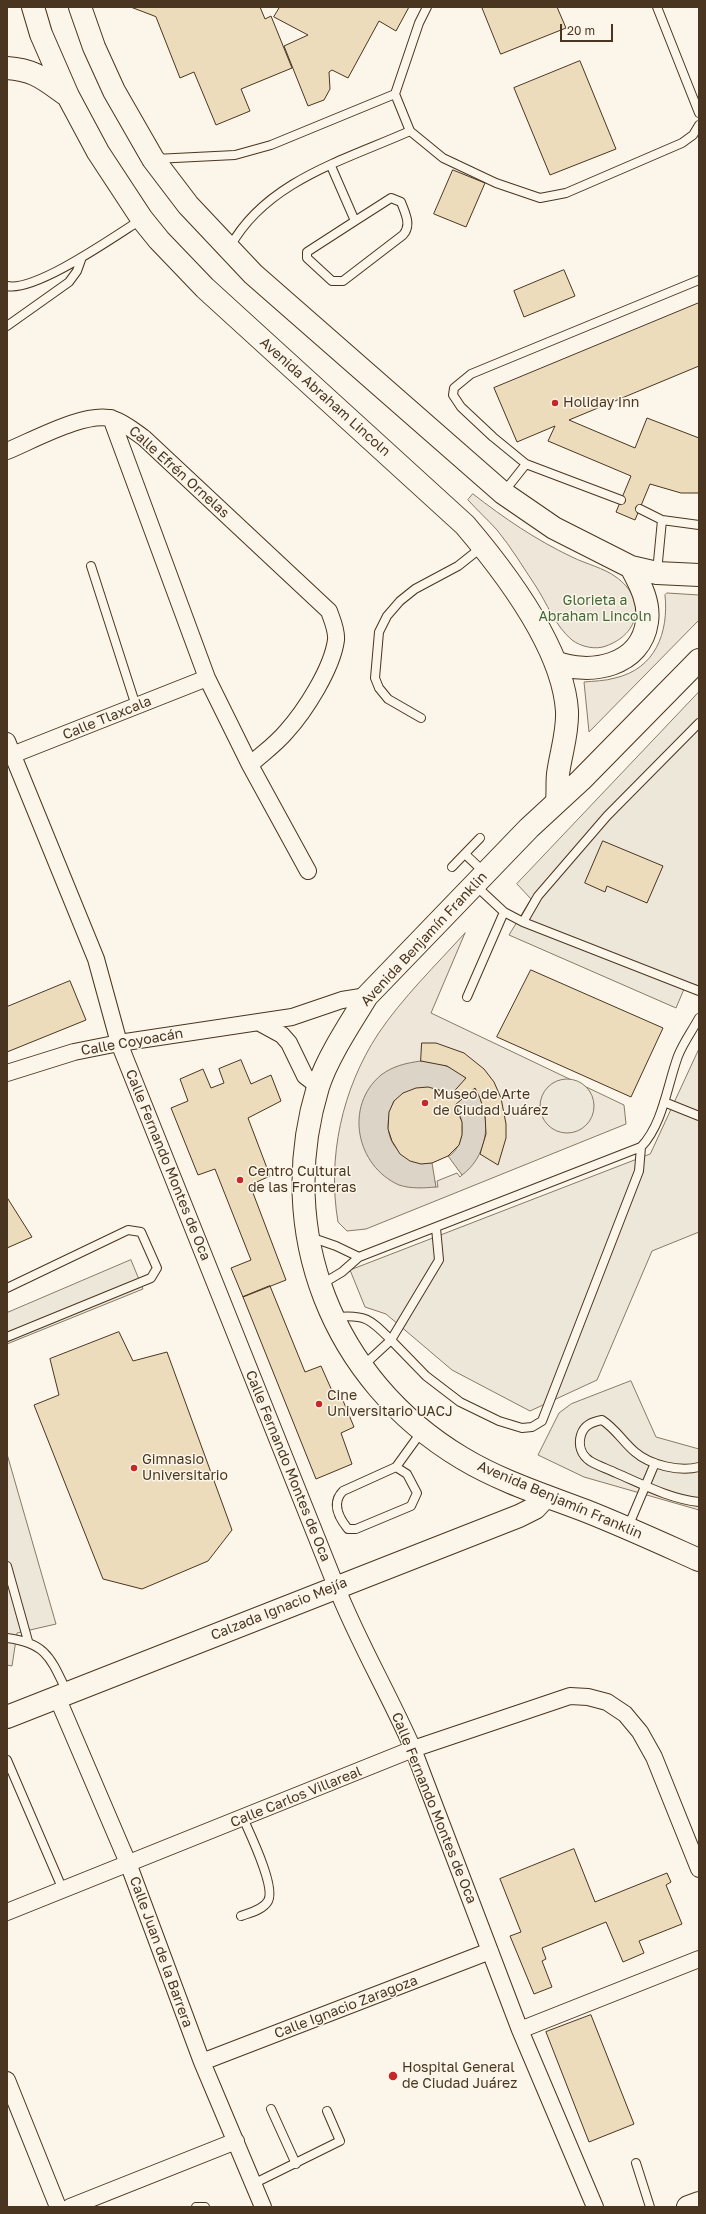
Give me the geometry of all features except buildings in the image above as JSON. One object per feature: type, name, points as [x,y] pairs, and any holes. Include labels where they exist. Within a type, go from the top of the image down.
[{"type":"main road","name":"Avenida Abraham Lincoln","points":[[33,7],[41,34],[68,96],[98,152],[142,219],[159,240],[205,288],[448,509],[483,547],[518,596],[555,662],[564,690],[567,711],[564,748],[558,773],[557,801]]},
{"type":"main road","points":[[80,7],[94,47],[114,91],[153,159],[188,205],[253,274],[503,494],[554,528],[631,567],[657,573],[699,575]]},
{"type":"main road","points":[[7,68],[22,70],[39,75],[68,96]]},
{"type":"main road","points":[[555,662],[570,668],[583,670],[603,668],[620,661],[636,648],[643,636],[647,622],[647,606],[643,592],[631,567]]},
{"type":"main road","name":"Avenida Benjamín Franklin","points":[[699,660],[582,780],[557,801],[367,996],[350,1024],[318,1086],[308,1132],[304,1196],[308,1236],[320,1285],[332,1317],[361,1368],[389,1401],[422,1430],[462,1458],[502,1478],[628,1528],[699,1560]]},
{"type":"main road","name":"Calzada Ignacio Mejía","points":[[7,1717],[336,1586],[519,1516],[535,1508],[546,1496]]},
{"type":"main road","points":[[688,2207],[699,2203]]},
{"type":"street","points":[[7,451],[80,421],[111,418]]},
{"type":"street","name":"Calle Efrén Ornelas","points":[[111,418],[207,678],[250,765],[308,871]]},
{"type":"street","name":"Calle Efrén Ornelas","points":[[111,418],[128,426],[144,438],[313,594],[329,611],[334,624],[336,639],[333,653],[304,708],[286,732],[250,765]]},
{"type":"street","name":"Calle Tlaxcala","points":[[9,751],[136,706],[207,678]]},
{"type":"street","name":"Calle Fernando Montes de Oca","points":[[9,751],[96,959],[119,1043],[354,1631],[393,1703],[413,1749],[520,2030],[595,2207]]},
{"type":"street","name":"Calle Coyoacán","points":[[7,1073],[74,1052],[119,1043],[292,1017],[342,1000],[367,996]]},
{"type":"street","points":[[260,1023],[282,1035],[289,1043],[305,1076],[318,1086]]},
{"type":"street","name":"Calle Juan de la Barrera","points":[[62,1695],[128,1863],[202,2062],[263,2207]]},
{"type":"street","name":"Calle Carlos Villareal","points":[[7,1912],[413,1749],[551,1701],[570,1696],[588,1697],[613,1706],[625,1714],[640,1732],[654,1757],[699,1869]]},
{"type":"street","name":"Calle Ignacio Zaragoza","points":[[202,2062],[490,1951]]},
{"type":"street","points":[[520,2030],[699,1959]]},
{"type":"street","points":[[7,2080],[58,2207]]},
{"type":"street","points":[[70,2207],[236,2141]]},
{"type":"lane","points":[[427,7],[418,23],[395,94],[410,131],[443,158],[496,183],[540,198],[566,193],[682,143],[693,135],[699,125]]},
{"type":"lane","points":[[657,7],[699,113]]},
{"type":"lane","points":[[153,159],[235,155],[271,146],[395,94]]},
{"type":"lane","points":[[228,249],[238,231],[252,214],[269,199],[291,185],[410,131]]},
{"type":"lane","points":[[331,166],[355,221]]},
{"type":"lane","points":[[391,198],[395,198],[402,202],[408,228],[403,235],[343,281],[332,281],[307,258],[306,252],[308,249],[355,221],[391,198]]},
{"type":"lane","points":[[7,286],[15,288],[28,284],[82,257],[142,219]]},
{"type":"lane","points":[[7,326],[69,282],[77,271],[82,257]]},
{"type":"lane","points":[[621,500],[526,464],[493,437],[461,407],[453,395],[454,388],[471,374],[699,280]]},
{"type":"lane","points":[[503,494],[526,464]]},
{"type":"lane","points":[[640,509],[662,520],[699,525]]},
{"type":"lane","points":[[657,573],[662,520]]},
{"type":"lane","points":[[422,718],[388,699],[379,688],[375,678],[379,632],[388,616],[400,601],[415,589],[458,566],[483,547]]},
{"type":"lane","points":[[91,566],[136,706]]},
{"type":"lane","points":[[523,922],[538,896],[607,816],[699,723]]},
{"type":"lane","points":[[452,867],[480,838]]},
{"type":"lane","points":[[465,854],[480,879],[504,912],[523,922],[699,991]]},
{"type":"lane","points":[[467,997],[504,912]]},
{"type":"lane","points":[[320,1285],[342,1272],[359,1257],[640,1147],[649,1139],[664,1102],[678,1056],[699,1018]]},
{"type":"lane","points":[[664,1102],[699,1116]]},
{"type":"lane","points":[[332,1317],[357,1315],[376,1325],[426,1376],[460,1402],[499,1420],[522,1428],[532,1427],[542,1421],[639,1171],[640,1147]]},
{"type":"lane","points":[[361,1368],[392,1340],[439,1260],[440,1252],[436,1228]]},
{"type":"lane","points":[[7,1288],[128,1230],[141,1232],[157,1268],[151,1278],[7,1337]]},
{"type":"lane","points":[[308,1236],[336,1246],[359,1257]]},
{"type":"lane","points":[[699,1466],[675,1468],[655,1463],[636,1454],[612,1427],[602,1420],[592,1422],[582,1430],[579,1442],[581,1451],[590,1461],[646,1486],[688,1501],[699,1502]]},
{"type":"lane","points":[[396,1467],[407,1474],[417,1494],[411,1506],[356,1530],[348,1529],[343,1523],[335,1504],[337,1497],[343,1491],[396,1467],[422,1430]]},
{"type":"lane","points":[[628,1528],[655,1463]]},
{"type":"lane","points":[[7,1566],[28,1641]]},
{"type":"lane","points":[[7,1638],[28,1641],[43,1652],[53,1662],[62,1695]]},
{"type":"lane","points":[[7,1760],[63,1890]]},
{"type":"lane","points":[[241,1916],[263,1907],[269,1900],[270,1891],[263,1868],[243,1818]]},
{"type":"lane","points":[[271,2109],[296,2164]]},
{"type":"lane","points":[[253,2184],[340,2141],[328,2111]]},
{"type":"lane","points":[[636,2163],[650,2207]]},
{"type":"lane","points":[[196,2207],[205,2207]]},
{"type":"green space","name":"Glorieta a Abraham Lincoln","points":[[473,494],[508,520],[533,536],[572,557],[611,574],[626,586],[632,595],[635,605],[635,615],[632,625],[626,633],[606,646],[598,648],[584,646],[572,640],[556,621],[512,550],[494,526],[468,500]]},
{"type":"green space","name":"Glorieta a Abraham Lincoln","points":[[667,593],[699,595],[699,620],[589,732],[584,682],[607,680],[629,673],[640,667],[649,658],[661,636],[666,609],[665,595]]},
{"type":"green space","points":[[465,933],[431,1013],[624,1105],[626,1124],[366,1229],[347,1231],[338,1222],[335,1198],[336,1149],[340,1125],[355,1078],[365,1055],[388,1020],[420,982]]},
{"type":"shaded area","points":[[699,692],[699,986],[687,982],[676,1008],[509,935],[531,899],[517,884]]},
{"type":"shaded area","points":[[699,1049],[699,1232],[652,1251],[597,1380],[530,1411],[452,1370],[386,1314],[365,1307],[350,1270],[650,1154]]},
{"type":"shaded area","points":[[425,1061],[443,1065],[456,1071],[468,1081],[477,1093],[483,1107],[486,1122],[485,1137],[481,1151],[473,1164],[462,1175],[458,1170],[435,1180],[436,1187],[408,1187],[399,1185],[384,1176],[373,1164],[365,1150],[360,1134],[359,1118],[362,1103],[369,1088],[381,1075],[390,1069],[415,1062]],"holes":[[[439,1090],[452,1101],[460,1116],[462,1128],[458,1146],[447,1157],[433,1162],[417,1161],[402,1154],[392,1142],[388,1124],[394,1101]]]},
{"type":"shaded area","points":[[562,1079],[572,1079],[582,1083],[590,1091],[594,1101],[594,1111],[590,1121],[582,1129],[572,1133],[562,1133],[552,1129],[544,1121],[540,1111],[540,1101],[544,1091],[552,1083]]},
{"type":"shaded area","points":[[131,1260],[143,1289],[7,1344],[7,1313]]},
{"type":"shaded area","points":[[631,1381],[656,1437],[699,1449],[699,1510],[584,1477],[538,1455],[559,1413],[571,1404]]},
{"type":"shaded area","points":[[7,1454],[56,1624],[17,1633],[12,1666],[7,1665]]},
{"type":"pier","points":[[448,1156],[462,1175],[460,1177],[457,1173],[437,1181],[438,1187],[436,1187],[432,1163]]},
{"type":"place","name":"Holiday Inn","points":[[555,403]]},
{"type":"place","name":"Museo de Arte de Ciudad Juárez","points":[[425,1103]]},
{"type":"place","name":"Centro Cultural de las Fronteras","points":[[240,1180]]},
{"type":"place","name":"Cine Universitario UACJ","points":[[319,1404]]},
{"type":"place","name":"Gimnasio Universitario","points":[[134,1468]]},
{"type":"place","name":"Hospital General de Ciudad Juárez","points":[[393,2076]]}]
